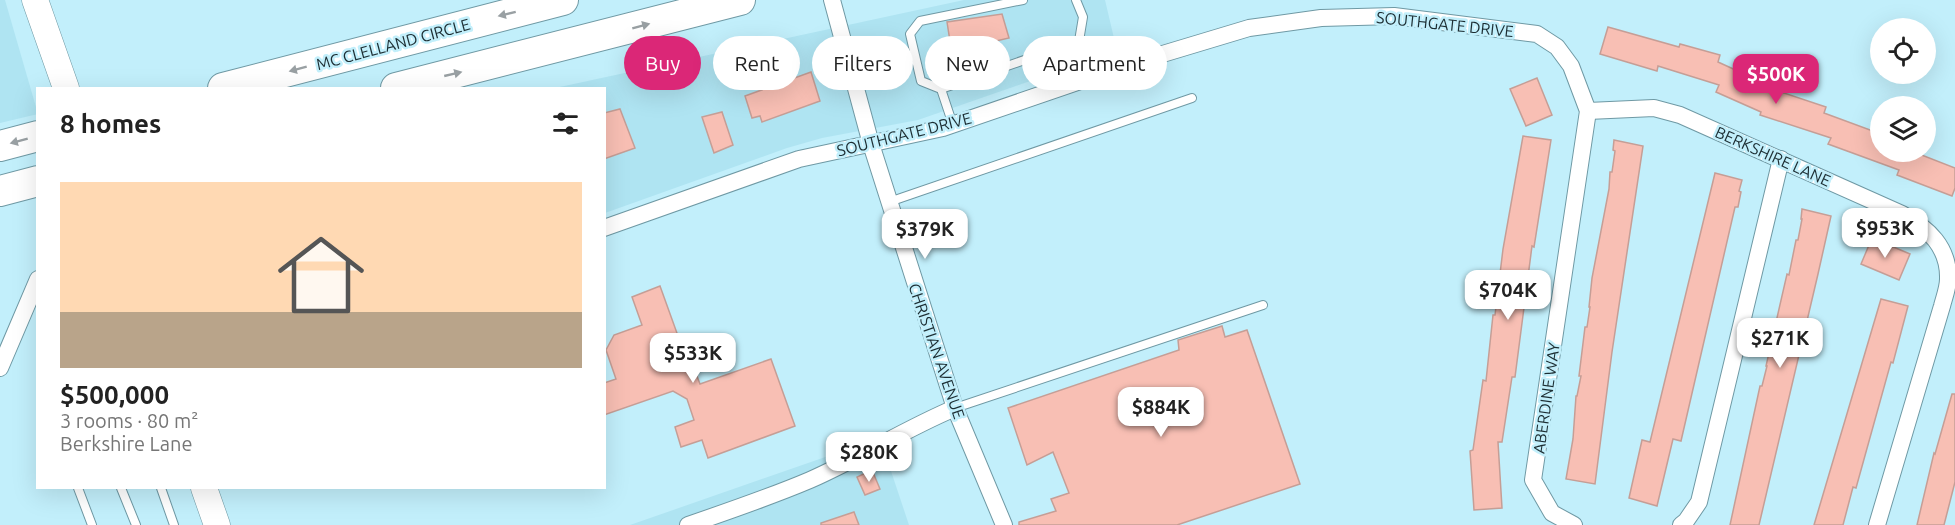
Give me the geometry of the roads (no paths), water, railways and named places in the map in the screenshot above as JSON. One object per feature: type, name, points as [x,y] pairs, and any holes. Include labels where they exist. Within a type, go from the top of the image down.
[{"type":"highway","name":"MC CLELLAND CIRCLE","points":[[227,87],[563,0]]},
{"type":"highway","points":[[400,87],[741,0]]},
{"type":"highway","points":[[0,146],[36,137]]},
{"type":"highway","points":[[0,191],[36,182]]},
{"type":"main road","points":[[35,0],[66,87]]},
{"type":"main road","points":[[204,489],[217,525]]},
{"type":"street","name":"CHRISTIAN AVENUE","points":[[832,0],[888,202],[955,408],[1004,525]]},
{"type":"street","name":"SOUTHGATE DRIVE","points":[[1167,53],[1249,28],[1321,18],[1394,16],[1537,34],[1557,47],[1571,66],[1588,111]]},
{"type":"street","name":"SOUTHGATE DRIVE","points":[[606,227],[799,159],[952,125],[1053,90]]},
{"type":"street","name":"BERKSHIRE LANE","points":[[1588,111],[1654,108],[1693,119],[1909,218],[1928,230],[1944,253],[1948,279],[1877,525]]},
{"type":"street","name":"ABERDINE WAY","points":[[1574,525],[1552,513],[1533,480],[1588,111]]},
{"type":"street","points":[[1681,525],[1700,501],[1781,159]]},
{"type":"street","points":[[0,369],[36,284]]},
{"type":"street","points":[[688,525],[811,480],[922,422],[955,408]]},
{"type":"lane","points":[[925,83],[921,81],[910,34],[920,21],[1023,0]]},
{"type":"lane","points":[[1076,0],[1083,17],[1080,36]]},
{"type":"lane","points":[[941,90],[952,125]]},
{"type":"lane","points":[[888,202],[1192,98]]},
{"type":"lane","points":[[955,408],[1263,305]]},
{"type":"lane","points":[[78,489],[92,525]]},
{"type":"lane","points":[[121,489],[136,525]]},
{"type":"lane","points":[[160,489],[174,525]]}]
